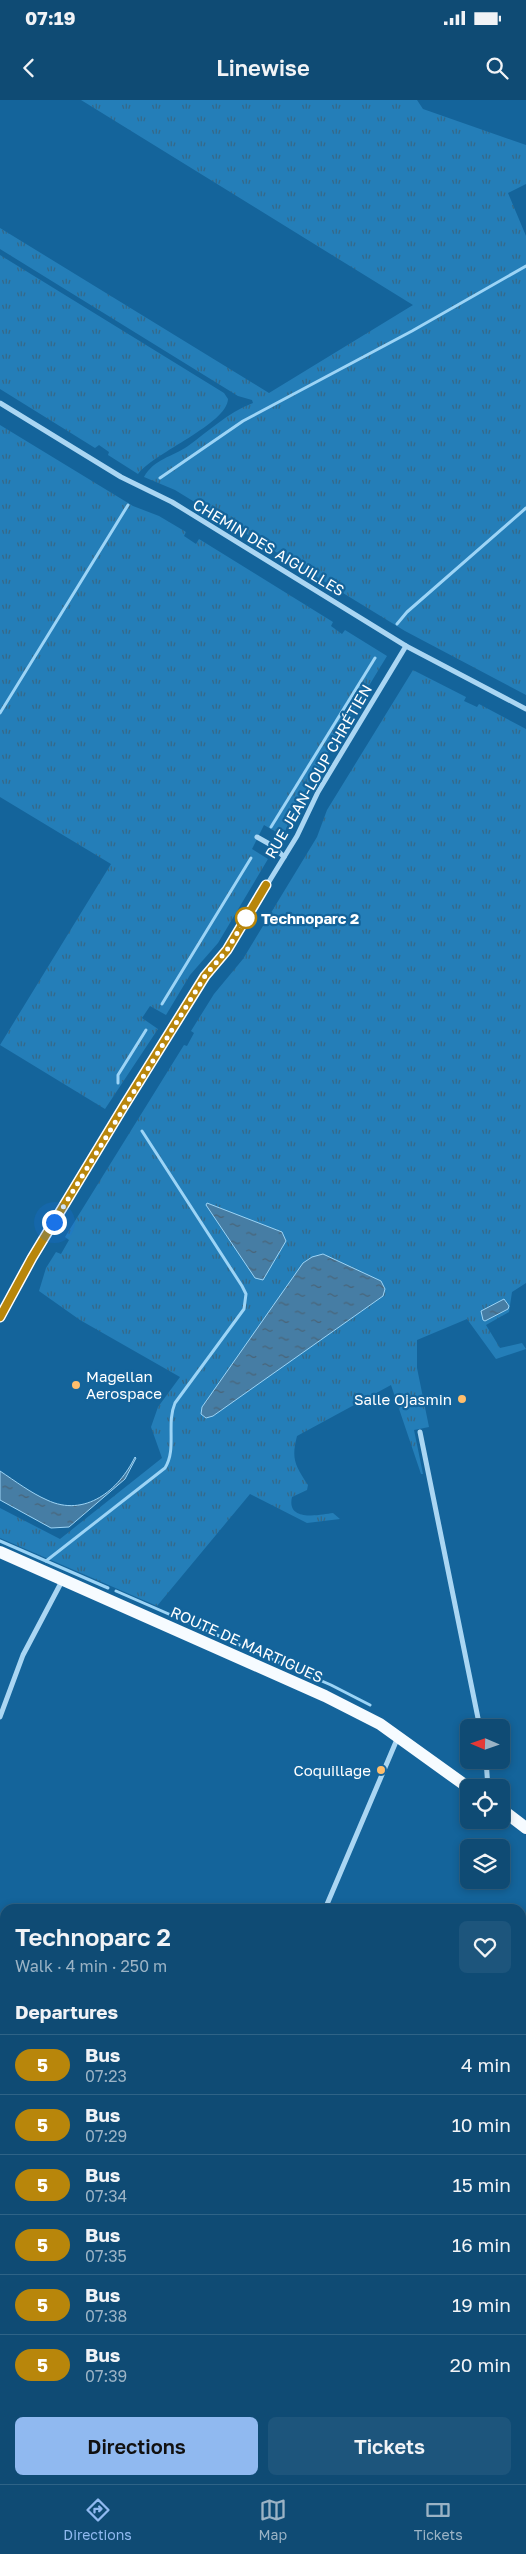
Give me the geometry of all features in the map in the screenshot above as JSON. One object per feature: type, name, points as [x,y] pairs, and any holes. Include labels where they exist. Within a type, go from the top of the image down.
[{"type":"main road","name":"ROUTE DE MARTIGUES","points":[[0,1552],[325,1696],[398,1737],[460,1782]]},
{"type":"main road","points":[[510,1816],[526,1828]]},
{"type":"street","name":"CHEMIN DES AIGUILLES","points":[[0,403],[121,477],[172,502],[406,646],[526,709]]},
{"type":"street","name":"RUE JEAN-LOUP CHRÉTIEN","points":[[0,1317],[32,1258],[124,1106],[205,976],[227,950],[297,836],[318,792],[406,646]]},
{"type":"street","points":[[257,837],[273,846],[284,857]]},
{"type":"street","points":[[420,1432],[478,1719]]},
{"type":"street","points":[[0,1716],[23,1656],[63,1580]]},
{"type":"street","points":[[327,1904],[398,1737]]},
{"type":"green space","points":[[81,100],[417,100],[423,109],[526,145],[526,184],[508,193],[526,236],[526,695],[405,631],[175,490],[144,477],[158,462],[182,450],[235,412],[253,403],[252,400],[238,396],[0,249],[0,228],[269,393],[413,305]]},
{"type":"green space","points":[[0,255],[224,393],[228,399],[225,408],[204,428],[147,465],[138,474],[108,455],[109,452],[99,445],[95,448],[0,389]]},
{"type":"green space","points":[[0,425],[133,506],[159,516],[186,532],[184,536],[196,544],[199,539],[333,622],[331,626],[342,634],[345,630],[387,656],[297,804],[283,836],[264,825],[252,849],[268,859],[218,943],[190,975],[166,1015],[150,1006],[142,1018],[158,1029],[105,1109],[0,1045],[111,864],[0,797]]},
{"type":"green space","points":[[413,670],[466,697],[464,701],[477,707],[479,704],[526,729],[526,1283],[512,1292],[509,1312],[486,1325],[500,1348],[522,1343],[526,1349],[496,1359],[467,1319],[417,1340],[417,1368],[429,1427],[414,1430],[423,1474],[421,1474],[391,1385],[297,1436],[294,1451],[295,1462],[308,1485],[307,1490],[292,1497],[294,1510],[299,1514],[305,1515],[333,1513],[340,1519],[307,1523],[250,1494],[157,1606],[0,1538],[0,1508],[60,1539],[162,1458],[151,1427],[158,1407],[180,1377],[80,1320],[39,1291],[46,1268],[56,1252],[61,1254],[69,1240],[65,1237],[184,1045],[187,1046],[194,1033],[191,1031],[214,994],[243,959],[317,837],[327,810]]},
{"type":"water","points":[[207,1203],[282,1232],[286,1241],[263,1280],[255,1278],[206,1205]]},
{"type":"water","points":[[323,1254],[381,1281],[385,1289],[383,1296],[213,1416],[206,1418],[201,1414],[202,1407],[303,1263],[312,1257]]},
{"type":"water","points":[[504,1299],[509,1306],[508,1309],[485,1321],[483,1320],[481,1311]]},
{"type":"water","points":[[135,1457],[125,1479],[69,1527],[51,1528],[0,1500],[0,1471],[47,1500],[61,1505],[75,1506],[87,1503],[99,1498],[110,1490],[120,1480]]},
{"type":"waterway","points":[[160,478],[243,421],[412,331],[526,266]]},
{"type":"waterway","points":[[0,713],[128,505]]},
{"type":"waterway","points":[[397,624],[407,612],[526,508]]},
{"type":"waterway","points":[[271,827],[375,658]]},
{"type":"waterway","points":[[162,1004],[251,858]]},
{"type":"waterway","points":[[118,1083],[118,1075],[146,1030]]},
{"type":"waterway","points":[[0,1541],[46,1561],[165,1468],[169,1461],[171,1419],[175,1403],[244,1309],[246,1294],[242,1286],[142,1131]]},
{"type":"waterway","points":[[46,1561],[108,1588]]},
{"type":"waterway","points":[[116,1591],[331,1685],[370,1705]]},
{"type":"bus line","name":"5","points":[[0,1317],[32,1258],[124,1106],[205,976],[227,950],[266,885]]},
{"type":"place","name":"Technoparc 2","points":[[246,918]]},
{"type":"place","name":"Magellan Aerospace","points":[[76,1385]]},
{"type":"place","name":"Salle Ojasmin","points":[[462,1399]]},
{"type":"place","name":"Coquillage","points":[[381,1770]]},
{"type":"route","points":[[54,1222],[205,976],[227,950],[246,918]]}]
